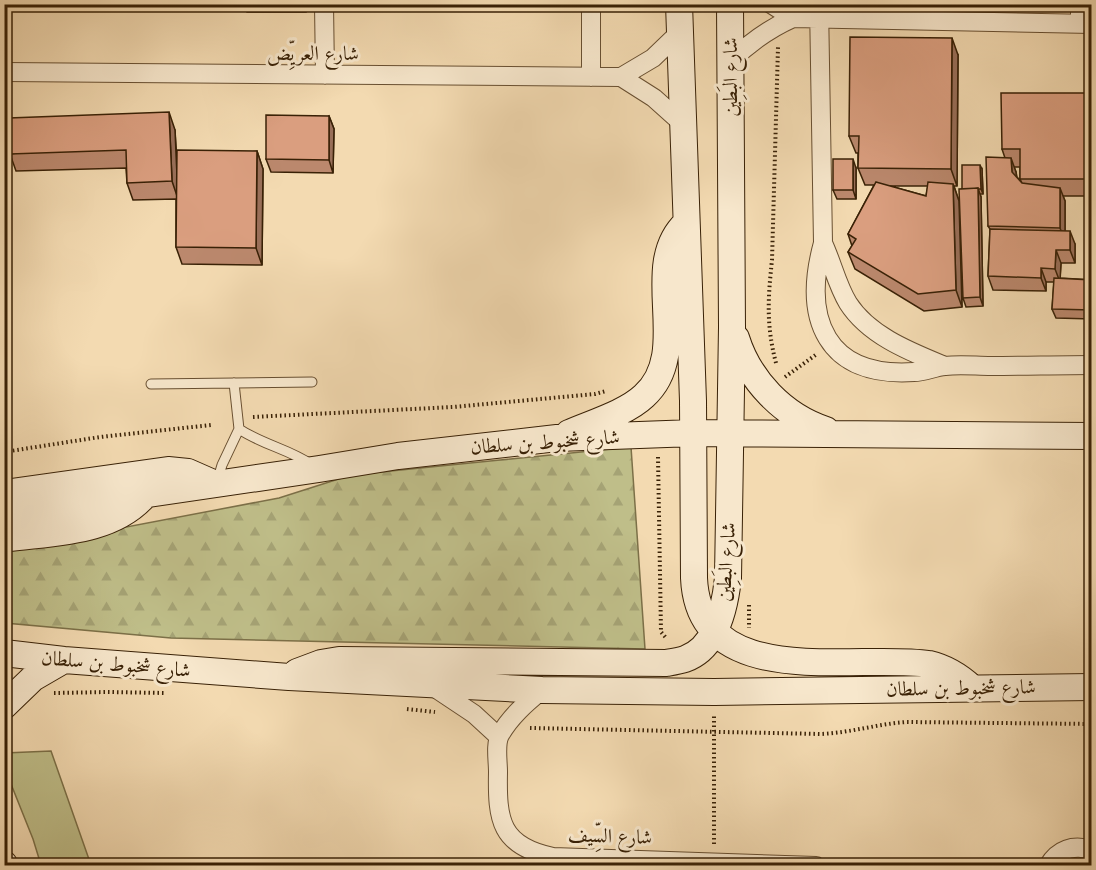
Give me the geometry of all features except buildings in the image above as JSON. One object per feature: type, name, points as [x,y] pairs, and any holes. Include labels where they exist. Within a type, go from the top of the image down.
[{"type":"main road","name":"شارع البَطِين","points":[[679,4],[693,433],[695,593],[704,618],[714,631]]},
{"type":"main road","name":"شارع البَطِين","points":[[714,631],[724,605],[728,578],[732,327],[730,4]]},
{"type":"main road","points":[[557,438],[635,403],[644,396],[658,378],[666,355],[667,256],[674,237],[686,223]]},
{"type":"main road","points":[[732,327],[751,372],[766,391],[798,418],[838,434]]},
{"type":"main road","name":"شارع شخبوط بن سلطان","points":[[4,516],[409,454],[557,438],[693,433],[1092,436]]},
{"type":"main road","points":[[4,493],[168,470],[198,475],[216,484]]},
{"type":"main road","points":[[4,539],[97,525],[123,514],[134,507],[145,495]]},
{"type":"main road","points":[[289,677],[304,668],[339,660],[666,663],[687,658],[708,641],[714,631],[739,649],[766,658],[919,662],[940,667],[959,676],[972,688]]},
{"type":"main road","name":"شارع شخبوط بن سلطان","points":[[4,653],[64,660],[289,677],[542,690],[714,692],[1092,687]]},
{"type":"main road","points":[[4,706],[33,678],[64,660]]},
{"type":"street","points":[[324,4],[325,75]]},
{"type":"street","points":[[591,4],[591,77]]},
{"type":"street","points":[[771,4],[786,21]]},
{"type":"street","points":[[730,62],[752,41],[786,21],[819,12],[1086,23],[1080,4]]},
{"type":"street","points":[[819,12],[822,243],[816,274],[818,317],[828,341],[837,352],[859,366],[886,372],[914,372],[945,366],[1092,365]]},
{"type":"street","points":[[679,33],[653,58],[621,77],[654,98],[683,124]]},
{"type":"street","name":"شارع العريِّض","points":[[4,72],[621,77]]},
{"type":"street","points":[[822,243],[848,303],[864,322],[884,337],[945,366]]},
{"type":"street","points":[[432,686],[461,704],[499,737],[518,712],[542,690]]},
{"type":"street","name":"شارع السِّيف","points":[[499,737],[497,804],[503,824],[515,842],[533,853],[554,857],[816,866]]},
{"type":"street","points":[[1047,863],[1061,851],[1071,847],[1092,850]]},
{"type":"lane","points":[[151,384],[312,382]]},
{"type":"lane","points":[[216,484],[239,429],[234,383]]},
{"type":"lane","points":[[239,429],[319,469]]},
{"type":"path","points":[[776,361],[769,329],[768,295],[786,21]]},
{"type":"path","points":[[253,417],[453,407],[595,394],[615,388]]},
{"type":"path","points":[[4,452],[100,437],[211,425]]},
{"type":"path","points":[[657,435],[661,632],[687,658]]},
{"type":"path","points":[[714,692],[714,862]]},
{"type":"path","points":[[51,694],[177,693]]},
{"type":"path","points":[[401,708],[437,712]]},
{"type":"path","points":[[524,728],[828,734],[906,722],[1092,724]]},
{"type":"green space","points":[[631,447],[645,649],[171,638],[5,623],[5,550],[279,498],[351,475]]},
{"type":"green space","points":[[51,751],[91,865],[41,865],[5,769],[5,753]]}]
